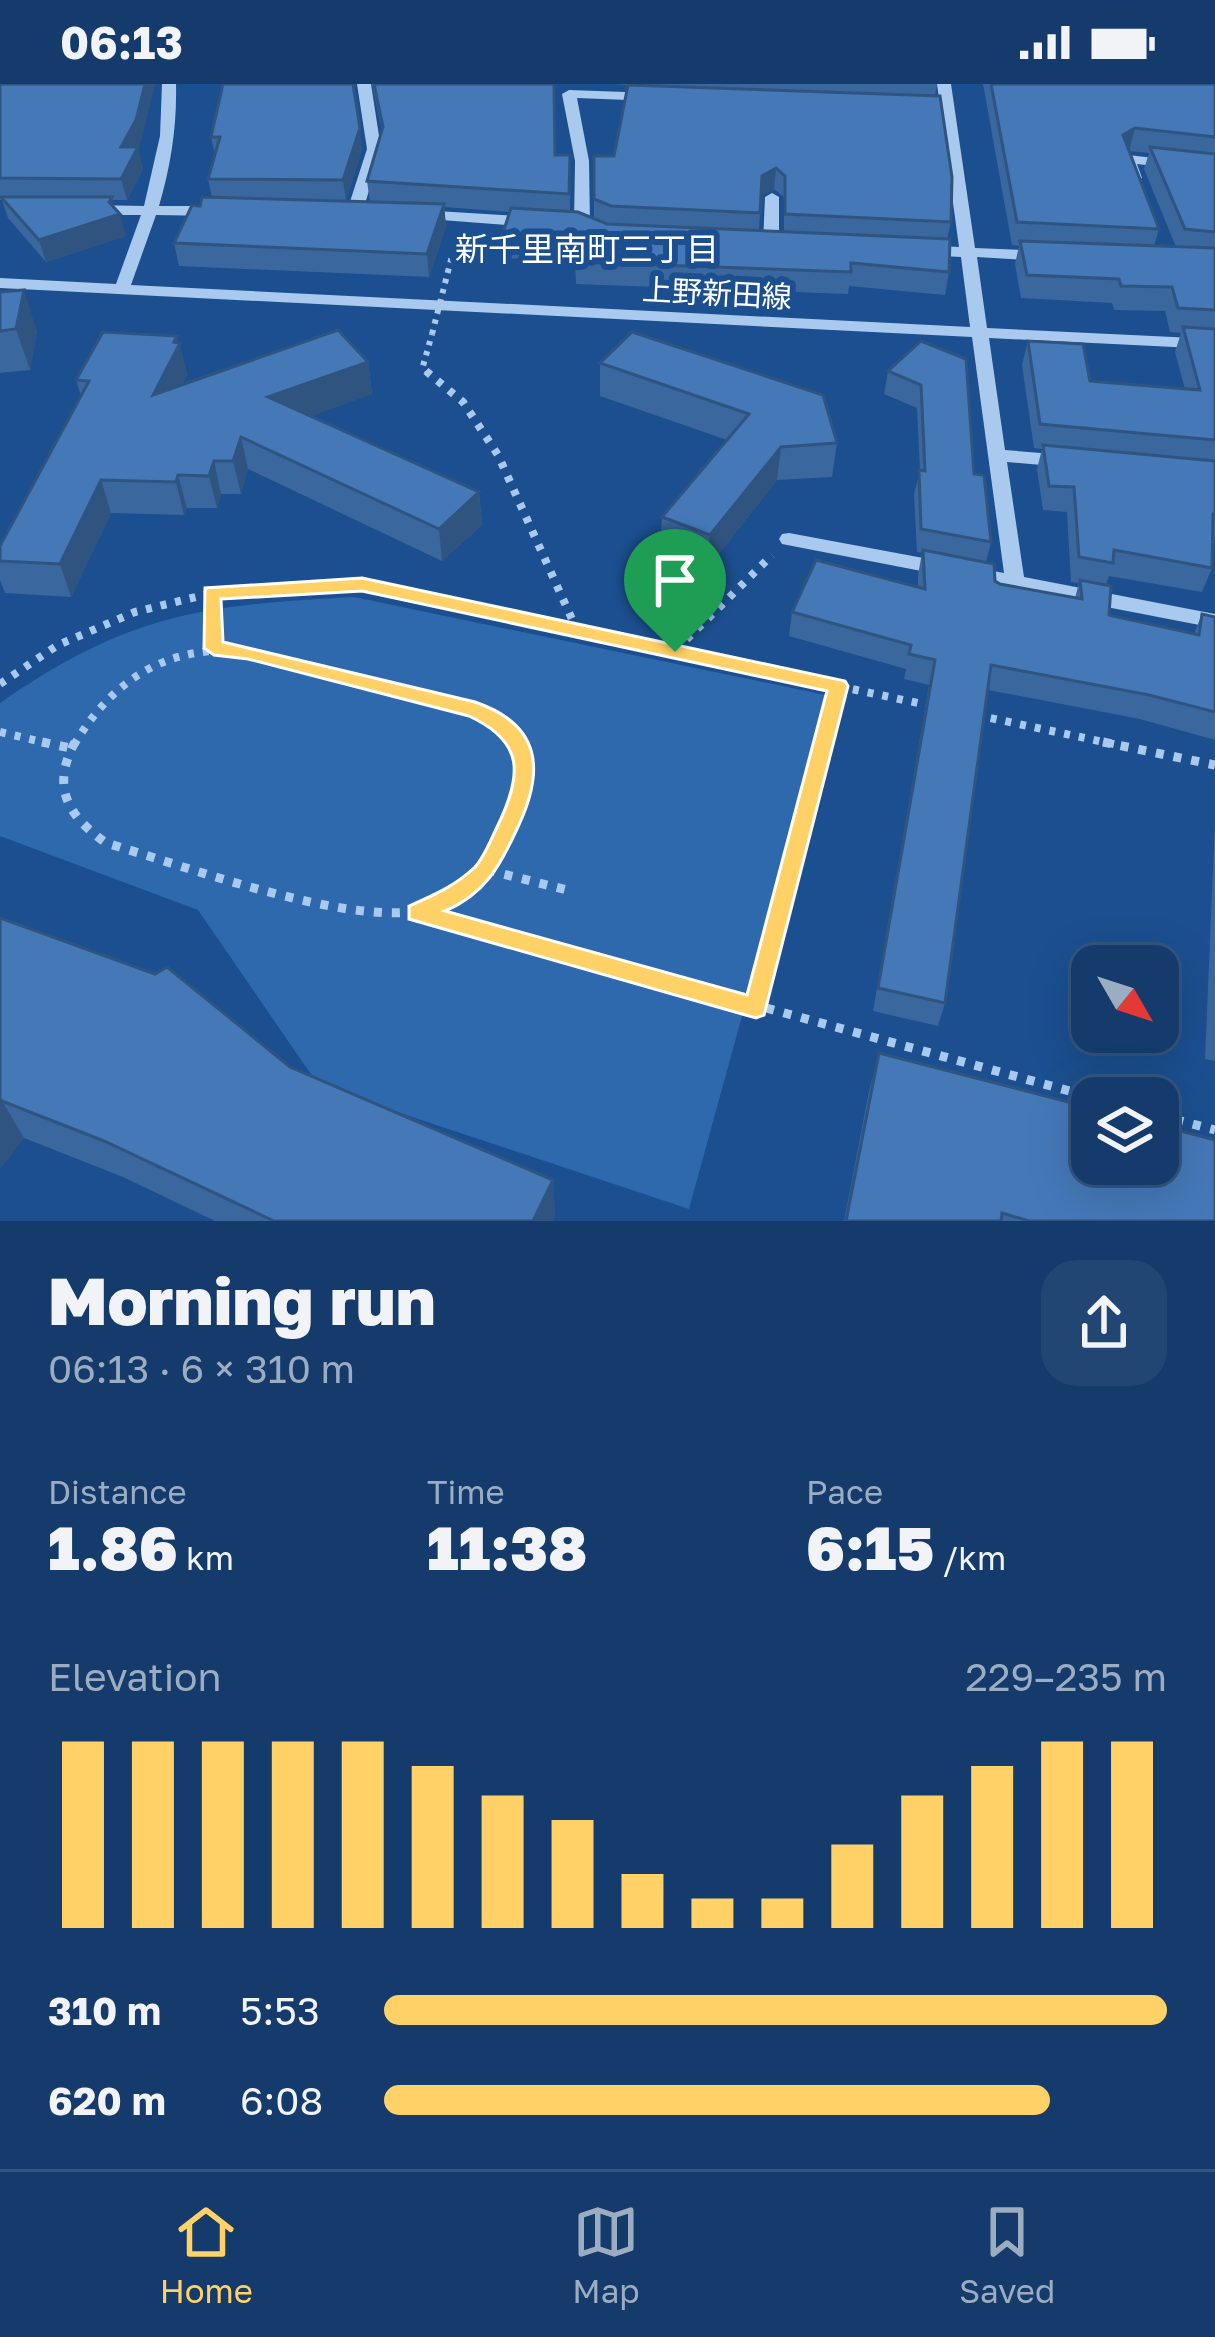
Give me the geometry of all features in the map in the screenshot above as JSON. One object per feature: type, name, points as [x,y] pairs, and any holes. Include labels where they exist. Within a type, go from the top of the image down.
[{"type":"street","points":[[122,288],[152,210],[171,112],[169,84]]},
{"type":"street","points":[[355,212],[374,149],[364,84]]},
{"type":"street","points":[[944,84],[1015,582]]},
{"type":"street","points":[[403,214],[588,228],[569,94],[664,98]]},
{"type":"street","points":[[923,107],[947,108]]},
{"type":"street","points":[[1144,201],[1128,159],[1215,169]]},
{"type":"street","points":[[771,244],[772,197]]},
{"type":"street","points":[[65,210],[242,211]]},
{"type":"street","points":[[333,211],[379,213]]},
{"type":"street","points":[[748,243],[793,244]]},
{"type":"street","points":[[901,249],[1056,256]]},
{"type":"street","name":"上野新田線","points":[[0,283],[1215,344]]},
{"type":"street","points":[[998,455],[1091,464]]},
{"type":"street","points":[[789,539],[1215,621]]},
{"type":"path","points":[[452,256],[423,366],[432,381],[459,396],[487,437],[523,499],[577,630]]},
{"type":"path","points":[[675,652],[789,539]]},
{"type":"path","points":[[0,684],[58,645],[116,620],[212,593],[362,585],[947,709]]},
{"type":"path","points":[[212,593],[214,648]]},
{"type":"path","points":[[417,912],[456,896],[487,870],[525,791],[520,748],[503,723],[475,710],[248,652],[214,648],[174,655],[145,668],[119,688],[70,748],[62,778],[64,803],[78,824],[106,843],[360,915],[417,912],[1071,1092]]},
{"type":"path","points":[[756,1008],[838,686]]},
{"type":"path","points":[[969,714],[1215,766]]},
{"type":"path","points":[[0,732],[70,748]]},
{"type":"path","points":[[487,870],[567,890]]},
{"type":"path","points":[[1179,1121],[1215,1130]]},
{"type":"shaded area","points":[[354,597],[830,696],[689,1209],[319,1086],[198,910],[0,836],[0,703],[88,650],[168,620],[252,604]]},
{"type":"building","points":[[0,84],[145,84],[136,120],[121,147],[138,147],[121,179],[0,178]]},
{"type":"building","points":[[223,84],[353,84],[360,128],[343,180],[208,179],[220,137],[211,137]]},
{"type":"building","points":[[374,84],[554,84],[555,155],[570,155],[569,194],[367,181],[383,127]]},
{"type":"building","points":[[991,84],[1215,84],[1215,137],[1135,128],[1123,135],[1159,229],[1017,222]]},
{"type":"building","points":[[628,85],[940,96],[952,177],[951,222],[785,214],[785,176],[776,168],[762,176],[760,213],[611,206],[594,199],[594,156],[614,156]]},
{"type":"building","points":[[1150,147],[1215,154],[1215,232],[1185,229]]},
{"type":"building","points":[[1,197],[112,197],[109,202],[120,214],[39,240]]},
{"type":"building","points":[[202,197],[444,204],[427,254],[174,243],[192,205],[200,206]]},
{"type":"building","points":[[511,208],[578,212],[607,224],[950,239],[949,272],[851,263],[851,272],[575,262],[580,241],[502,236]]},
{"type":"building","points":[[1020,241],[1215,248],[1215,310],[1178,308],[1172,287],[1121,286],[1119,279],[1027,275]]},
{"type":"building","points":[[24,290],[16,329],[0,331],[0,292]]},
{"type":"building","points":[[1183,327],[1215,329],[1215,440],[1040,424],[1028,341],[1083,344],[1090,381],[1200,390]]},
{"type":"building","points":[[338,330],[368,362],[268,397],[479,492],[439,529],[241,437],[233,461],[214,461],[209,476],[178,475],[176,482],[101,480],[60,564],[0,561],[0,546],[89,381],[76,380],[103,332],[177,336],[174,342],[180,343],[153,395]]},
{"type":"building","points":[[632,332],[823,395],[837,443],[781,447],[710,535],[662,517],[749,414],[600,363]]},
{"type":"building","points":[[921,341],[966,359],[974,474],[984,475],[991,542],[921,529],[919,470],[925,471],[921,385],[888,371]]},
{"type":"building","points":[[1043,445],[1215,461],[1212,568],[1114,550],[1113,563],[1079,557],[1074,487],[1049,486]]},
{"type":"building","points":[[923,550],[994,564],[995,581],[1000,584],[1082,599],[1080,580],[1111,586],[1109,615],[1199,635],[1202,614],[1215,617],[1215,712],[991,665],[945,1003],[878,988],[935,660],[909,654],[911,645],[792,612],[816,560],[925,589]]},
{"type":"building","points":[[0,918],[155,974],[167,967],[290,1067],[553,1180],[533,1221],[274,1221],[104,1141],[0,1103]]},
{"type":"building","points":[[879,1053],[1071,1103],[1071,1185],[1179,1185],[1179,1131],[1215,1140],[1215,1221],[1029,1221],[1002,1213],[1001,1221],[846,1221]]},
{"type":"district","name":"新千里南町三丁目","points":[[587,248]]},
{"type":"route","points":[[362,585],[675,652],[838,686],[756,1008],[417,912],[456,896],[487,870],[525,791],[520,748],[503,723],[475,710],[248,652],[214,648],[212,593],[362,585]]}]
